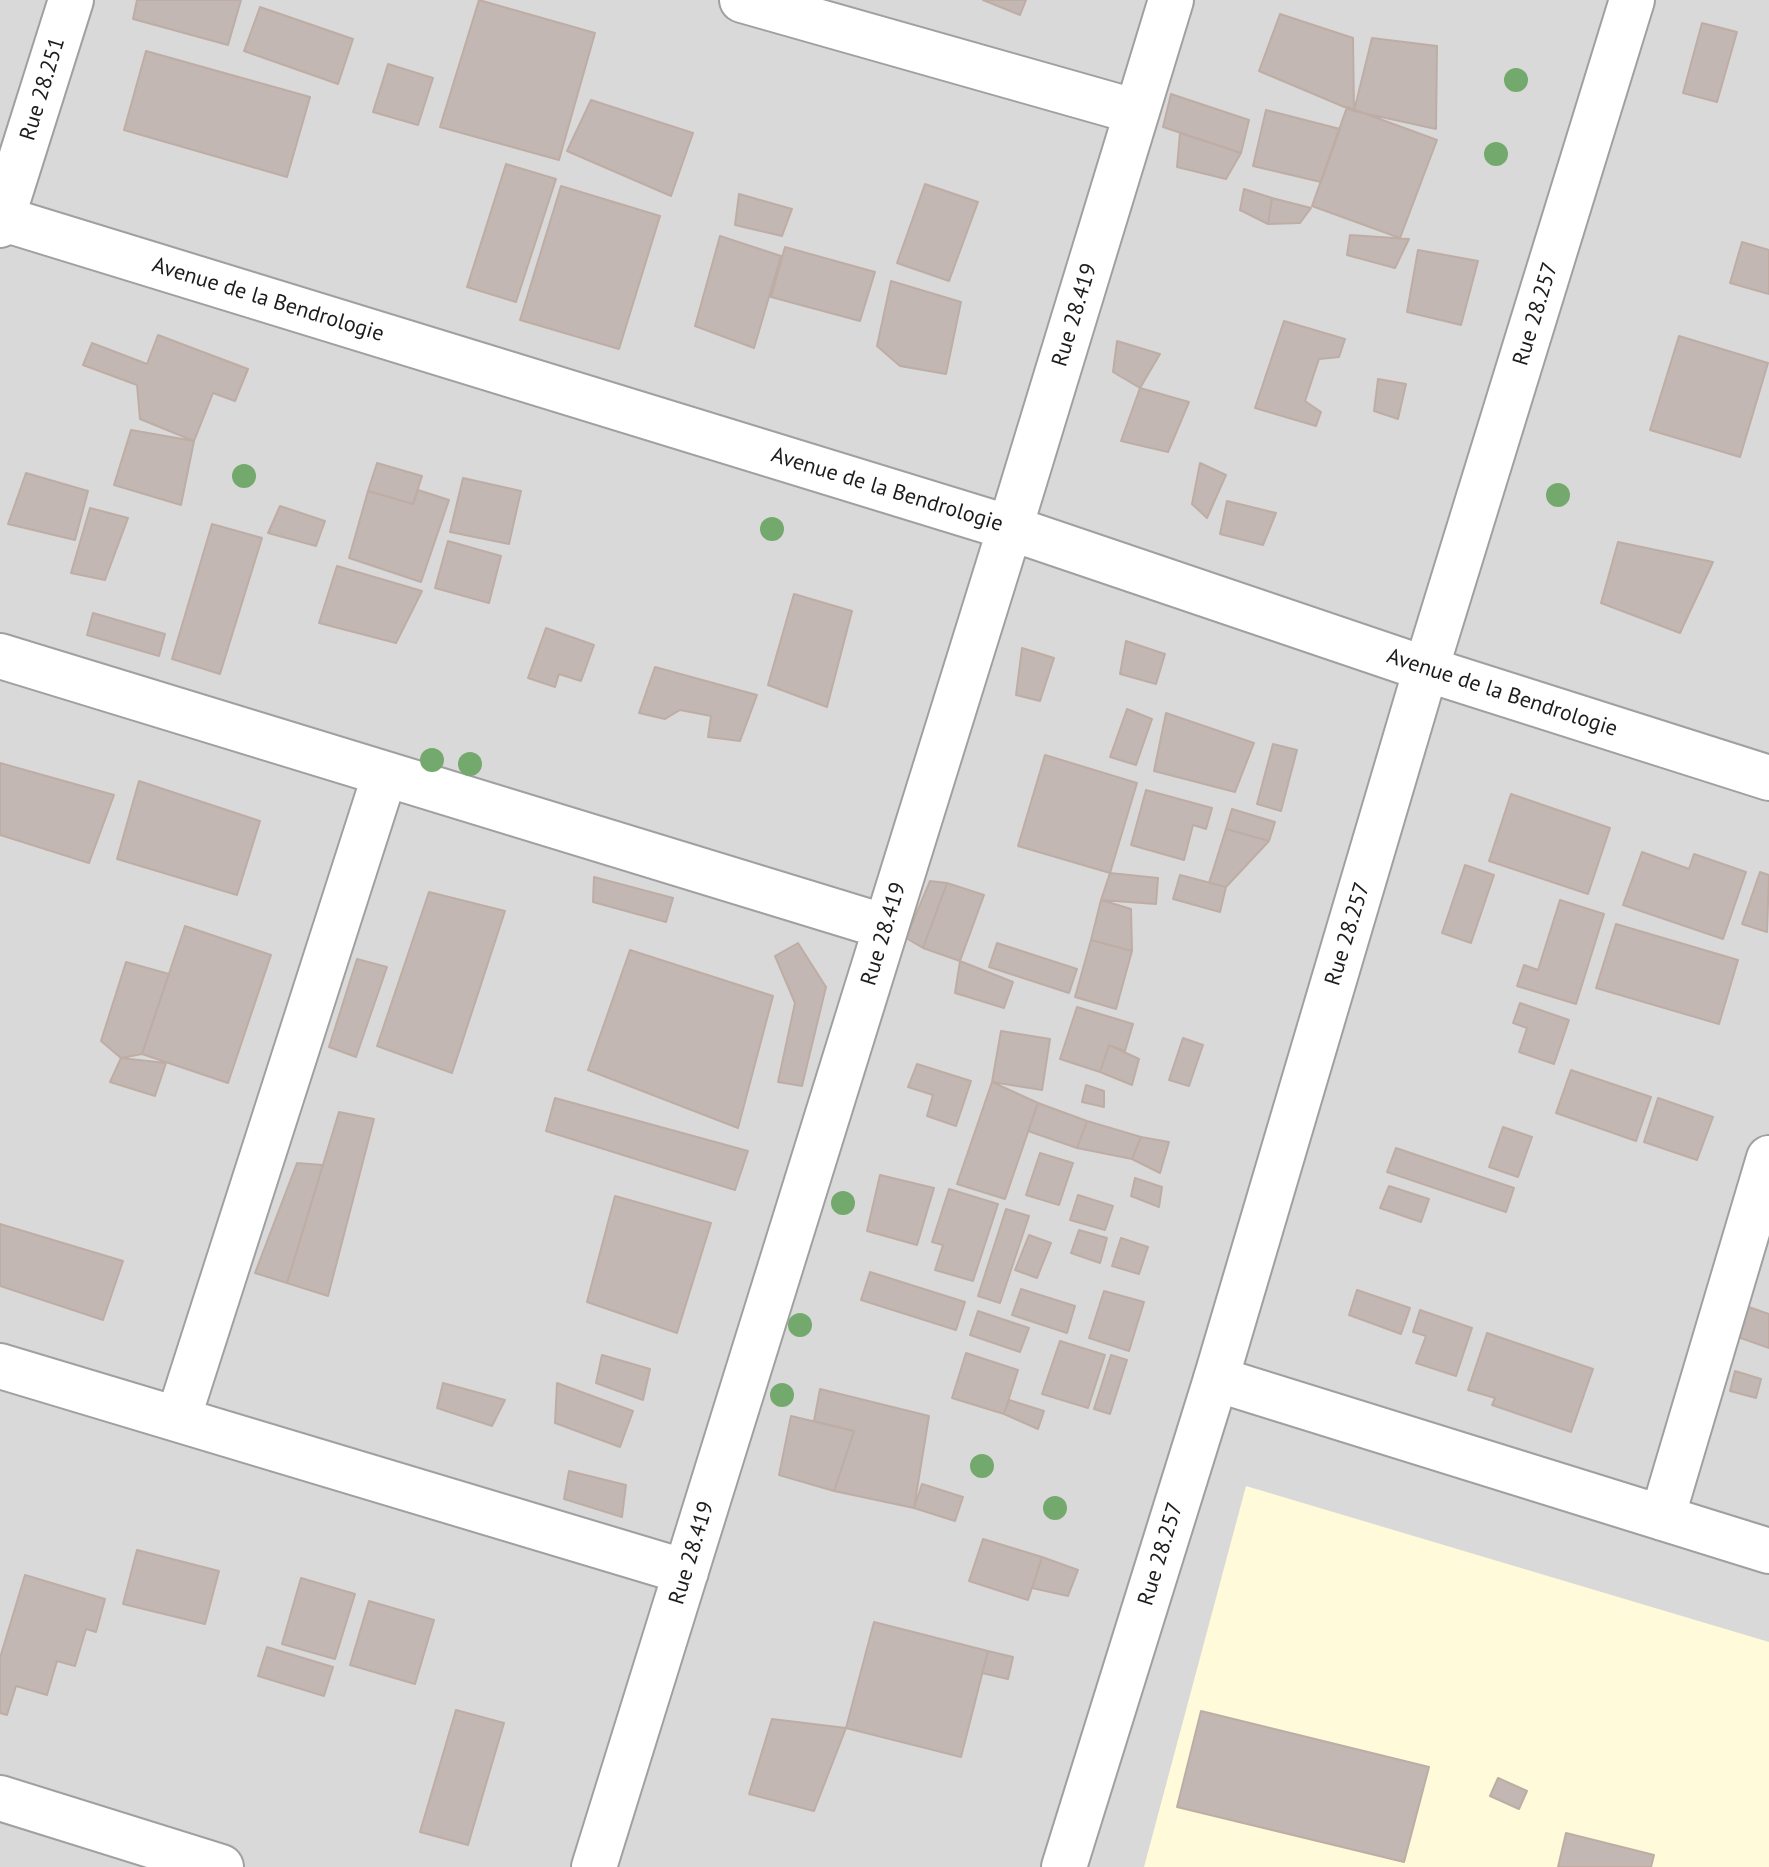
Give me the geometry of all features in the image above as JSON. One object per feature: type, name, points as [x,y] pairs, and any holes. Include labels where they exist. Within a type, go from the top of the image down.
[{"type":"street","name":"Rue 28.251","points":[[1,220],[71,0]]},
{"type":"street","points":[[742,0],[1137,112]]},
{"type":"street","name":"Rue 28.419","points":[[594,1867],[1171,0]]},
{"type":"street","name":"Rue 28.257","points":[[1064,1867],[1216,1379],[1426,669],[1632,0]]},
{"type":"street","name":"Avenue de la Bendrologie","points":[[1,220],[1010,528],[1426,669],[1769,778]]},
{"type":"street","points":[[0,656],[886,927]]},
{"type":"street","points":[[178,1419],[385,774]]},
{"type":"street","points":[[1662,1518],[1769,1158]]},
{"type":"street","points":[[0,1366],[686,1572]]},
{"type":"street","points":[[1216,1379],[1769,1551]]},
{"type":"street","points":[[0,1798],[221,1867]]},
{"type":"shaded area","points":[[0,0],[1769,0],[1769,1867],[0,1867]]},
{"type":"shaded area","points":[[1246,1486],[1769,1642],[1769,1867],[1144,1867]]},
{"type":"building","points":[[137,0],[241,0],[228,45],[133,19]]},
{"type":"building","points":[[479,0],[595,33],[559,160],[440,127]]},
{"type":"building","points":[[983,0],[1026,0],[1020,15]]},
{"type":"building","points":[[260,7],[353,39],[338,84],[244,51]]},
{"type":"building","points":[[1280,14],[1353,38],[1354,111],[1259,71]]},
{"type":"building","points":[[1702,23],[1737,32],[1717,102],[1683,93]]},
{"type":"building","points":[[1372,38],[1437,46],[1436,129],[1354,111]]},
{"type":"building","points":[[146,51],[310,97],[287,177],[124,130]]},
{"type":"building","points":[[388,64],[433,78],[418,125],[373,112]]},
{"type":"building","points":[[1171,94],[1249,120],[1241,153],[1163,127]]},
{"type":"building","points":[[591,100],[693,133],[671,196],[567,151]]},
{"type":"building","points":[[1347,107],[1437,140],[1400,238],[1312,206]]},
{"type":"building","points":[[1266,110],[1340,129],[1321,182],[1253,166]]},
{"type":"building","points":[[1180,133],[1241,153],[1226,179],[1177,167]]},
{"type":"building","points":[[506,164],[556,179],[516,302],[467,287]]},
{"type":"building","points":[[925,184],[978,202],[949,281],[897,263]]},
{"type":"building","points":[[561,186],[660,216],[619,349],[520,320]]},
{"type":"building","points":[[1244,189],[1272,198],[1268,224],[1240,210]]},
{"type":"building","points":[[739,194],[792,209],[782,236],[735,225]]},
{"type":"building","points":[[1272,198],[1311,208],[1300,223],[1268,224]]},
{"type":"building","points":[[1350,235],[1409,239],[1395,268],[1347,255]]},
{"type":"building","points":[[720,236],[781,256],[754,348],[695,326]]},
{"type":"building","points":[[1742,242],[1769,250],[1769,294],[1730,283]]},
{"type":"building","points":[[785,247],[875,272],[860,321],[771,297]]},
{"type":"building","points":[[1418,250],[1478,261],[1461,325],[1407,312]]},
{"type":"building","points":[[891,281],[961,302],[946,374],[900,366],[877,346]]},
{"type":"building","points":[[1284,321],[1345,339],[1339,357],[1319,359],[1305,401],[1321,412],[1316,426],[1255,408]]},
{"type":"building","points":[[158,335],[248,369],[235,401],[213,393],[194,441],[140,419],[137,385],[83,365],[92,343],[147,364]]},
{"type":"building","points":[[1679,336],[1768,363],[1740,457],[1650,430]]},
{"type":"building","points":[[1117,341],[1160,354],[1140,388],[1113,372]]},
{"type":"building","points":[[1378,379],[1406,384],[1398,419],[1374,411]]},
{"type":"building","points":[[1140,388],[1189,402],[1168,452],[1121,441]]},
{"type":"building","points":[[131,430],[194,441],[181,505],[114,485]]},
{"type":"building","points":[[377,463],[422,476],[413,504],[368,491]]},
{"type":"building","points":[[1200,463],[1226,475],[1207,518],[1192,504]]},
{"type":"building","points":[[26,473],[88,491],[75,540],[8,524]]},
{"type":"building","points":[[463,478],[521,491],[509,544],[450,532]]},
{"type":"building","points":[[418,490],[449,500],[421,582],[349,558],[368,491],[413,504]]},
{"type":"building","points":[[1227,501],[1276,513],[1263,545],[1220,534]]},
{"type":"building","points":[[280,506],[325,521],[316,546],[268,533]]},
{"type":"building","points":[[90,508],[128,518],[105,580],[71,573]]},
{"type":"building","points":[[212,524],[262,538],[220,674],[172,659]]},
{"type":"building","points":[[448,541],[501,556],[489,603],[435,588]]},
{"type":"building","points":[[1618,542],[1713,562],[1680,633],[1601,603]]},
{"type":"building","points":[[337,566],[422,591],[396,643],[319,623]]},
{"type":"building","points":[[794,594],[852,611],[827,707],[768,685]]},
{"type":"building","points":[[93,613],[165,634],[159,656],[87,635]]},
{"type":"building","points":[[546,628],[594,645],[581,681],[559,674],[555,687],[528,678]]},
{"type":"building","points":[[1126,641],[1165,654],[1156,684],[1120,674]]},
{"type":"building","points":[[1022,648],[1054,658],[1040,701],[1016,695]]},
{"type":"building","points":[[655,667],[757,695],[740,741],[708,737],[711,716],[680,710],[665,719],[639,713]]},
{"type":"building","points":[[1127,709],[1152,719],[1136,765],[1110,757]]},
{"type":"building","points":[[1166,713],[1254,743],[1235,792],[1154,771]]},
{"type":"building","points":[[1273,744],[1297,750],[1281,811],[1257,804]]},
{"type":"building","points":[[1045,755],[1137,783],[1110,873],[1018,846]]},
{"type":"building","points":[[0,763],[114,795],[89,863],[0,835]]},
{"type":"building","points":[[139,781],[260,821],[237,895],[117,859]]},
{"type":"building","points":[[1146,790],[1212,808],[1206,829],[1193,825],[1184,860],[1131,845]]},
{"type":"building","points":[[1511,794],[1610,828],[1588,894],[1489,861]]},
{"type":"building","points":[[1232,809],[1275,822],[1269,841],[1226,829]]},
{"type":"building","points":[[1226,829],[1269,841],[1226,887],[1209,883]]},
{"type":"building","points":[[1642,852],[1689,869],[1694,854],[1746,872],[1723,939],[1623,905]]},
{"type":"building","points":[[1465,865],[1494,875],[1471,943],[1442,933]]},
{"type":"building","points":[[1760,872],[1769,875],[1767,932],[1742,924]]},
{"type":"building","points":[[1110,873],[1158,878],[1156,904],[1101,900]]},
{"type":"building","points":[[1180,875],[1226,887],[1220,912],[1173,899]]},
{"type":"building","points":[[594,877],[673,898],[666,922],[593,902]]},
{"type":"building","points":[[930,881],[947,883],[923,948],[906,938]]},
{"type":"building","points":[[947,883],[984,895],[960,961],[923,948]]},
{"type":"building","points":[[429,892],[505,911],[452,1073],[377,1046]]},
{"type":"building","points":[[1101,900],[1131,909],[1132,951],[1091,940]]},
{"type":"building","points":[[1560,900],[1604,914],[1576,1004],[1517,986],[1524,965],[1538,970]]},
{"type":"building","points":[[1616,924],[1738,960],[1719,1024],[1596,988]]},
{"type":"building","points":[[185,926],[271,955],[228,1083],[142,1054]]},
{"type":"building","points":[[1091,940],[1132,951],[1116,1009],[1075,997]]},
{"type":"building","points":[[798,943],[826,987],[802,1086],[778,1082],[795,1003],[775,956]]},
{"type":"building","points":[[997,943],[1077,969],[1069,993],[989,967]]},
{"type":"building","points":[[630,950],[773,996],[738,1128],[588,1070]]},
{"type":"building","points":[[357,959],[387,967],[356,1057],[329,1047]]},
{"type":"building","points":[[960,961],[1013,982],[1004,1008],[955,993]]},
{"type":"building","points":[[126,962],[169,974],[142,1054],[121,1058],[101,1041]]},
{"type":"building","points":[[1520,1003],[1569,1020],[1554,1064],[1519,1052],[1527,1028],[1513,1023]]},
{"type":"building","points":[[1077,1007],[1133,1024],[1125,1051],[1109,1045],[1100,1072],[1060,1059]]},
{"type":"building","points":[[1001,1031],[1050,1039],[1042,1090],[992,1082]]},
{"type":"building","points":[[1183,1038],[1203,1045],[1189,1086],[1169,1080]]},
{"type":"building","points":[[1109,1045],[1139,1059],[1132,1085],[1100,1072]]},
{"type":"building","points":[[121,1058],[166,1063],[155,1096],[110,1082]]},
{"type":"building","points":[[917,1064],[971,1081],[956,1126],[927,1116],[933,1095],[908,1087]]},
{"type":"building","points":[[1571,1070],[1651,1097],[1636,1141],[1556,1113]]},
{"type":"building","points":[[992,1082],[1038,1103],[1005,1199],[957,1184]]},
{"type":"building","points":[[1086,1085],[1104,1091],[1104,1107],[1082,1102]]},
{"type":"building","points":[[555,1098],[748,1151],[735,1190],[546,1131]]},
{"type":"building","points":[[1658,1098],[1713,1117],[1697,1160],[1644,1142]]},
{"type":"building","points":[[1038,1103],[1087,1121],[1077,1148],[1028,1131]]},
{"type":"building","points":[[339,1112],[374,1119],[328,1296],[287,1283]]},
{"type":"building","points":[[1087,1121],[1141,1137],[1132,1159],[1077,1148]]},
{"type":"building","points":[[1503,1127],[1532,1137],[1518,1177],[1489,1167]]},
{"type":"building","points":[[1141,1137],[1169,1142],[1160,1173],[1132,1159]]},
{"type":"building","points":[[1396,1148],[1514,1188],[1506,1212],[1387,1172]]},
{"type":"building","points":[[1040,1153],[1073,1163],[1059,1205],[1026,1195]]},
{"type":"building","points":[[297,1163],[323,1165],[287,1283],[255,1273]]},
{"type":"building","points":[[880,1175],[934,1188],[917,1245],[867,1231]]},
{"type":"building","points":[[1135,1178],[1162,1187],[1159,1207],[1131,1196]]},
{"type":"building","points":[[1389,1186],[1429,1199],[1421,1222],[1380,1208]]},
{"type":"building","points":[[949,1189],[998,1204],[973,1281],[935,1270],[943,1245],[932,1242]]},
{"type":"building","points":[[1078,1195],[1113,1206],[1105,1230],[1070,1220]]},
{"type":"building","points":[[615,1196],[711,1223],[677,1333],[587,1302]]},
{"type":"building","points":[[1006,1209],[1029,1216],[1000,1303],[978,1296]]},
{"type":"building","points":[[0,1224],[123,1261],[103,1320],[0,1286]]},
{"type":"building","points":[[1079,1230],[1107,1238],[1100,1263],[1071,1253]]},
{"type":"building","points":[[1029,1235],[1051,1243],[1037,1278],[1015,1270]]},
{"type":"building","points":[[1121,1238],[1148,1247],[1139,1274],[1112,1266]]},
{"type":"building","points":[[870,1272],[965,1302],[956,1330],[861,1300]]},
{"type":"building","points":[[1021,1289],[1075,1306],[1067,1333],[1012,1315]]},
{"type":"building","points":[[1357,1290],[1410,1308],[1401,1334],[1349,1315]]},
{"type":"building","points":[[1104,1291],[1144,1302],[1129,1351],[1089,1338]]},
{"type":"building","points":[[1746,1306],[1769,1314],[1769,1348],[1735,1336]]},
{"type":"building","points":[[1420,1310],[1472,1328],[1456,1376],[1416,1363],[1426,1336],[1413,1332]]},
{"type":"building","points":[[978,1311],[1029,1328],[1020,1352],[970,1335]]},
{"type":"building","points":[[1487,1333],[1593,1369],[1571,1432],[1492,1405],[1495,1398],[1468,1390]]},
{"type":"building","points":[[1060,1341],[1105,1355],[1088,1408],[1042,1394]]},
{"type":"building","points":[[966,1353],[1018,1370],[1004,1414],[952,1398]]},
{"type":"building","points":[[602,1355],[650,1369],[643,1400],[596,1383]]},
{"type":"building","points":[[1111,1355],[1127,1360],[1110,1414],[1094,1409]]},
{"type":"building","points":[[1735,1371],[1761,1379],[1756,1398],[1730,1391]]},
{"type":"building","points":[[443,1383],[505,1400],[492,1426],[437,1408]]},
{"type":"building","points":[[557,1383],[633,1411],[620,1447],[555,1423]]},
{"type":"building","points":[[820,1389],[929,1416],[914,1508],[834,1491],[854,1431],[814,1421]]},
{"type":"building","points":[[1009,1400],[1044,1411],[1038,1429],[1004,1414]]},
{"type":"building","points":[[791,1416],[854,1431],[834,1491],[779,1475]]},
{"type":"building","points":[[569,1471],[626,1485],[622,1517],[564,1499]]},
{"type":"building","points":[[922,1484],[963,1497],[955,1521],[914,1508]]},
{"type":"building","points":[[983,1539],[1042,1557],[1028,1600],[969,1581]]},
{"type":"building","points":[[137,1550],[219,1571],[205,1624],[123,1604]]},
{"type":"building","points":[[1042,1557],[1078,1570],[1068,1596],[1032,1588]]},
{"type":"building","points":[[25,1575],[105,1599],[96,1632],[86,1629],[75,1666],[57,1661],[47,1695],[16,1686],[7,1715],[0,1713],[0,1658]]},
{"type":"building","points":[[301,1578],[355,1594],[335,1659],[282,1644]]},
{"type":"building","points":[[369,1601],[434,1620],[415,1684],[350,1665]]},
{"type":"building","points":[[874,1622],[988,1651],[961,1757],[846,1728]]},
{"type":"building","points":[[267,1647],[333,1667],[324,1696],[258,1676]]},
{"type":"building","points":[[988,1651],[1013,1657],[1008,1679],[982,1673]]},
{"type":"building","points":[[456,1710],[504,1723],[468,1845],[420,1832]]},
{"type":"building","points":[[1201,1711],[1429,1767],[1404,1862],[1177,1807]]},
{"type":"building","points":[[772,1719],[846,1728],[814,1811],[749,1794]]},
{"type":"building","points":[[1498,1778],[1527,1791],[1519,1809],[1490,1796]]},
{"type":"building","points":[[1566,1833],[1654,1855],[1651,1867],[1558,1867]]}]
